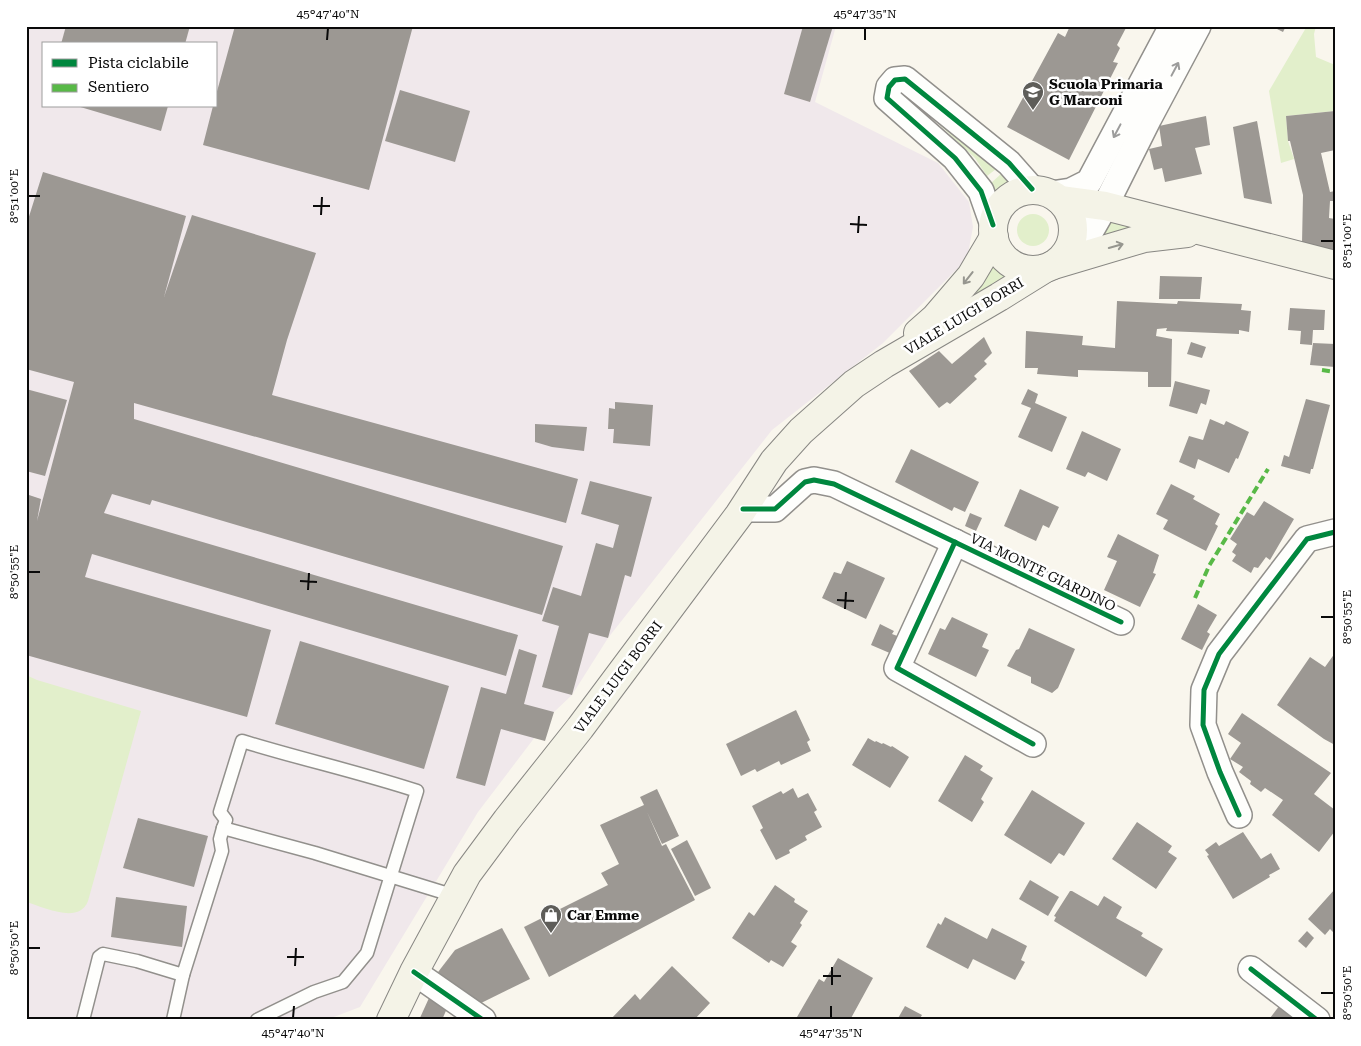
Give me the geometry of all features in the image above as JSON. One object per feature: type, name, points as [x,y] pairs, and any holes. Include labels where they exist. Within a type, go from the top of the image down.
[{"type":"main road","points":[[1017,194],[1048,195],[1070,214],[1073,231],[1055,261],[1031,270],[1018,267],[1006,260],[998,250],[993,231],[997,212],[1005,201],[1017,194]]},
{"type":"main road","name":"VIALE LUIGI BORRI","points":[[1048,195],[1105,206],[1335,265]]},
{"type":"main road","name":"VIALE LUIGI BORRI","points":[[884,364],[935,318],[971,276],[993,231]]},
{"type":"main road","name":"VIALE LUIGI BORRI","points":[[391,1020],[414,972],[468,874],[495,836],[580,728],[743,509],[774,461],[801,431],[854,384],[1055,261],[1144,238],[1209,232]]},
{"type":"street","points":[[993,231],[981,191],[955,158],[887,98],[889,88],[895,80],[905,79],[1048,195],[1072,191],[1089,182],[1172,26]]},
{"type":"street","points":[[1055,261],[1089,234],[1198,26]]},
{"type":"street","name":"VIA MONTE GIARDINO","points":[[743,509],[775,509],[805,482],[814,480],[834,484],[1121,622]]},
{"type":"street","points":[[1239,815],[1220,772],[1203,725],[1204,690],[1219,654],[1307,539],[1335,532]]},
{"type":"street","name":"VIA MONTE GIARDINO","points":[[955,542],[897,668],[1033,744]]},
{"type":"street","points":[[1251,969],[1318,1020]]},
{"type":"street","points":[[414,972],[483,1020]]},
{"type":"lane","points":[[173,1020],[183,976],[222,852],[220,840],[226,820],[220,812],[242,741],[284,754],[371,776],[417,791],[367,953],[343,982],[314,992],[257,1020]]},
{"type":"lane","points":[[223,828],[456,896]]},
{"type":"lane","points":[[83,1020],[99,957],[103,954],[137,961],[183,976]]},
{"type":"shaded area","points":[[26,26],[836,26],[815,102],[938,163],[969,202],[973,227],[967,259],[883,343],[772,430],[608,638],[572,695],[554,712],[478,812],[360,1007],[326,1020],[26,1020]]},
{"type":"green space","points":[[1307,26],[1316,26],[1314,34],[1316,57],[1335,65],[1335,111],[1286,116],[1288,141],[1294,159],[1281,163],[1269,91]]},
{"type":"green space","points":[[912,99],[996,169],[987,176],[975,158]]},
{"type":"green space","points":[[1002,173],[1015,186],[1014,189],[997,201],[990,184]]},
{"type":"green space","points":[[1033,214],[1039,215],[1044,219],[1048,224],[1048,236],[1044,241],[1039,245],[1033,246],[1027,245],[1022,241],[1018,236],[1017,230],[1018,224],[1022,219],[1027,215]]},
{"type":"green space","points":[[1106,219],[1141,226],[1091,242]]},
{"type":"green space","points":[[993,255],[1015,274],[976,295],[972,293]]},
{"type":"green space","points":[[26,675],[141,711],[88,901],[77,912],[60,912],[26,902]]},
{"type":"building","points":[[66,26],[190,26],[186,42],[62,42]]},
{"type":"building","points":[[235,26],[413,26],[369,190],[203,145],[212,108],[218,108],[218,88]]},
{"type":"building","points":[[803,26],[833,26],[810,102],[784,94]]},
{"type":"building","points":[[1070,26],[1127,26],[1117,45],[1120,48],[1113,62],[1118,63],[1069,160],[1007,127],[1058,33],[1065,37]]},
{"type":"building","points":[[1271,26],[1286,26],[1283,32]]},
{"type":"building","points":[[400,90],[470,111],[455,162],[385,141]]},
{"type":"building","points":[[84,108],[167,108],[161,131]]},
{"type":"building","points":[[1335,111],[1335,150],[1321,153],[1330,192],[1335,191],[1335,201],[1330,201],[1329,218],[1335,219],[1335,252],[1302,243],[1303,195],[1290,141],[1288,141],[1286,116]]},
{"type":"building","points":[[1206,116],[1210,145],[1195,148],[1202,174],[1165,182],[1162,168],[1154,170],[1149,149],[1162,146],[1159,126]]},
{"type":"building","points":[[1257,121],[1272,204],[1244,198],[1233,127]]},
{"type":"building","points":[[43,172],[186,216],[164,297],[192,215],[316,253],[287,340],[272,395],[578,479],[566,523],[134,403],[134,419],[563,546],[542,615],[152,500],[150,505],[112,494],[104,513],[518,635],[506,676],[92,554],[85,577],[271,630],[247,717],[26,655],[26,494],[41,499],[37,521],[74,382],[26,369],[26,226]]},
{"type":"building","points":[[1160,276],[1202,277],[1200,299],[1159,299]]},
{"type":"building","points":[[1117,301],[1177,304],[1178,301],[1242,304],[1241,310],[1251,311],[1249,332],[1239,330],[1239,334],[1166,331],[1167,328],[1157,329],[1156,336],[1172,339],[1171,387],[1148,387],[1148,372],[1078,370],[1078,377],[1037,374],[1038,368],[1025,368],[1026,331],[1083,336],[1082,345],[1115,348]]},
{"type":"building","points":[[1290,308],[1325,310],[1324,330],[1313,330],[1312,345],[1300,344],[1301,331],[1288,330]]},
{"type":"building","points":[[984,337],[992,353],[984,361],[987,364],[974,376],[977,379],[950,404],[947,402],[939,408],[909,371],[939,351],[952,364]]},
{"type":"building","points":[[1191,342],[1206,347],[1202,358],[1187,354]]},
{"type":"building","points":[[1313,343],[1335,344],[1335,367],[1310,365]]},
{"type":"building","points":[[1175,381],[1210,390],[1206,405],[1201,403],[1197,414],[1169,406]]},
{"type":"building","points":[[26,389],[67,400],[45,476],[26,471]]},
{"type":"building","points":[[1028,389],[1038,394],[1035,403],[1067,417],[1052,452],[1018,437],[1031,408],[1021,404]]},
{"type":"building","points":[[1306,399],[1330,405],[1310,474],[1281,466],[1284,455],[1289,457]]},
{"type":"building","points":[[615,402],[653,405],[650,446],[613,443],[614,429],[608,429],[609,408],[615,409]]},
{"type":"building","points":[[1210,419],[1224,425],[1226,421],[1249,432],[1238,459],[1236,458],[1229,473],[1198,459],[1195,469],[1179,462],[1189,436],[1203,440]]},
{"type":"building","points":[[535,424],[587,427],[584,451],[552,447],[535,442]]},
{"type":"building","points":[[1082,431],[1121,449],[1107,481],[1088,472],[1085,477],[1066,469]]},
{"type":"building","points":[[911,449],[979,482],[965,512],[954,507],[952,511],[895,482]]},
{"type":"building","points":[[590,481],[652,497],[631,577],[625,575],[608,638],[589,633],[572,695],[542,687],[559,626],[542,621],[553,587],[581,596],[596,543],[613,548],[619,525],[581,514]]},
{"type":"building","points":[[1171,484],[1195,496],[1193,499],[1220,514],[1215,524],[1218,526],[1206,551],[1163,529],[1168,520],[1156,514]]},
{"type":"building","points":[[1020,489],[1059,507],[1049,528],[1043,525],[1036,541],[1004,526]]},
{"type":"building","points":[[1264,501],[1294,519],[1270,560],[1266,557],[1258,568],[1254,567],[1251,573],[1232,561],[1236,555],[1232,552],[1237,544],[1230,539],[1247,512],[1254,516]]},
{"type":"building","points":[[970,513],[982,518],[976,531],[965,526]]},
{"type":"building","points":[[1118,534],[1159,555],[1153,573],[1156,574],[1140,607],[1104,590],[1117,561],[1107,557]]},
{"type":"building","points":[[847,561],[885,578],[866,619],[822,598],[834,572],[841,574]]},
{"type":"building","points":[[1198,604],[1217,615],[1207,632],[1210,634],[1202,650],[1181,639]]},
{"type":"building","points":[[952,617],[988,634],[982,647],[989,650],[976,677],[928,654],[940,628],[945,630]]},
{"type":"building","points":[[880,624],[894,631],[892,634],[900,637],[892,654],[871,645]]},
{"type":"building","points":[[1029,628],[1075,649],[1058,688],[1052,693],[1031,683],[1031,677],[1007,666],[1016,650],[1019,649]]},
{"type":"building","points":[[300,641],[449,686],[424,769],[275,724]]},
{"type":"building","points":[[519,649],[537,655],[524,704],[554,712],[545,741],[501,729],[485,786],[456,778],[481,687],[506,694]]},
{"type":"building","points":[[1335,653],[1335,745],[1277,705],[1310,657],[1325,667]]},
{"type":"building","points":[[796,710],[810,740],[807,742],[811,751],[781,765],[779,761],[757,772],[755,769],[741,776],[726,744]]},
{"type":"building","points":[[1242,713],[1331,773],[1314,794],[1335,810],[1335,831],[1319,852],[1272,815],[1283,800],[1265,788],[1261,792],[1250,784],[1251,781],[1239,772],[1243,767],[1230,759],[1241,743],[1228,734]]},
{"type":"building","points":[[868,738],[875,742],[892,746],[909,757],[890,788],[852,765]]},
{"type":"building","points":[[965,755],[983,766],[980,770],[993,778],[981,799],[984,802],[972,822],[938,801]]},
{"type":"building","points":[[793,788],[798,798],[808,793],[817,810],[814,812],[822,827],[805,836],[807,840],[789,850],[790,853],[776,860],[760,830],[763,828],[752,806],[781,791],[783,794]]},
{"type":"building","points":[[657,789],[679,836],[662,844],[647,812],[662,846],[666,844],[695,900],[549,977],[524,927],[608,885],[601,873],[619,864],[600,825],[644,805],[640,797]]},
{"type":"building","points":[[1032,790],[1085,823],[1064,856],[1059,853],[1051,864],[1004,835]]},
{"type":"building","points":[[138,818],[208,836],[194,887],[123,868]]},
{"type":"building","points":[[1137,822],[1172,846],[1168,852],[1177,858],[1156,889],[1112,859]]},
{"type":"building","points":[[1243,832],[1261,859],[1271,853],[1280,869],[1233,899],[1205,850],[1216,842],[1219,846]]},
{"type":"building","points":[[687,840],[711,888],[695,896],[671,849]]},
{"type":"building","points":[[1030,880],[1059,897],[1048,916],[1019,899]]},
{"type":"building","points":[[775,885],[795,899],[794,902],[808,911],[791,942],[797,946],[783,967],[771,960],[769,963],[732,938],[749,912],[754,916]]},
{"type":"building","points":[[1335,889],[1335,934],[1330,929],[1325,935],[1308,919]]},
{"type":"building","points":[[1070,891],[1098,906],[1104,896],[1122,907],[1116,918],[1143,933],[1141,936],[1163,949],[1146,977],[1054,921],[1056,917],[1054,916]]},
{"type":"building","points":[[116,897],[187,906],[182,947],[111,937]]},
{"type":"building","points":[[945,917],[987,939],[992,928],[1027,946],[1021,960],[1025,962],[1015,980],[973,959],[968,969],[926,947],[938,923],[941,925]]},
{"type":"building","points":[[502,928],[530,979],[473,1007],[435,976],[455,950]]},
{"type":"building","points":[[1307,931],[1314,938],[1306,948],[1298,941]]},
{"type":"building","points":[[838,958],[873,978],[850,1020],[801,1020],[797,1017],[819,979],[824,982]]},
{"type":"building","points":[[672,966],[710,1003],[694,1020],[610,1020],[635,994],[640,1000]]},
{"type":"building","points":[[429,998],[448,1006],[442,1020],[419,1020]]},
{"type":"building","points":[[1280,1005],[1302,1020],[1273,1020],[1270,1018]]},
{"type":"building","points":[[905,1006],[922,1015],[919,1020],[897,1020]]},
{"type":"marked path","points":[[1322,370],[1335,372]]},
{"type":"marked path","points":[[1195,598],[1209,566],[1268,469]]},
{"type":"cycle path","points":[[993,225],[981,191],[955,158],[887,98],[889,87],[895,80],[905,79],[1009,163],[1032,189]]},
{"type":"cycle path","points":[[743,509],[775,509],[805,482],[814,480],[834,484],[1121,622]]},
{"type":"cycle path","points":[[1239,815],[1220,772],[1203,725],[1204,690],[1219,654],[1307,539],[1335,532]]},
{"type":"cycle path","points":[[955,542],[897,668],[1033,744]]},
{"type":"cycle path","points":[[1251,969],[1317,1020]]},
{"type":"cycle path","points":[[414,972],[483,1020]]},
{"type":"place","name":"Scuola Primaria G Marconi","points":[[1033,111]]},
{"type":"place","name":"Car Emme","points":[[551,934]]}]
